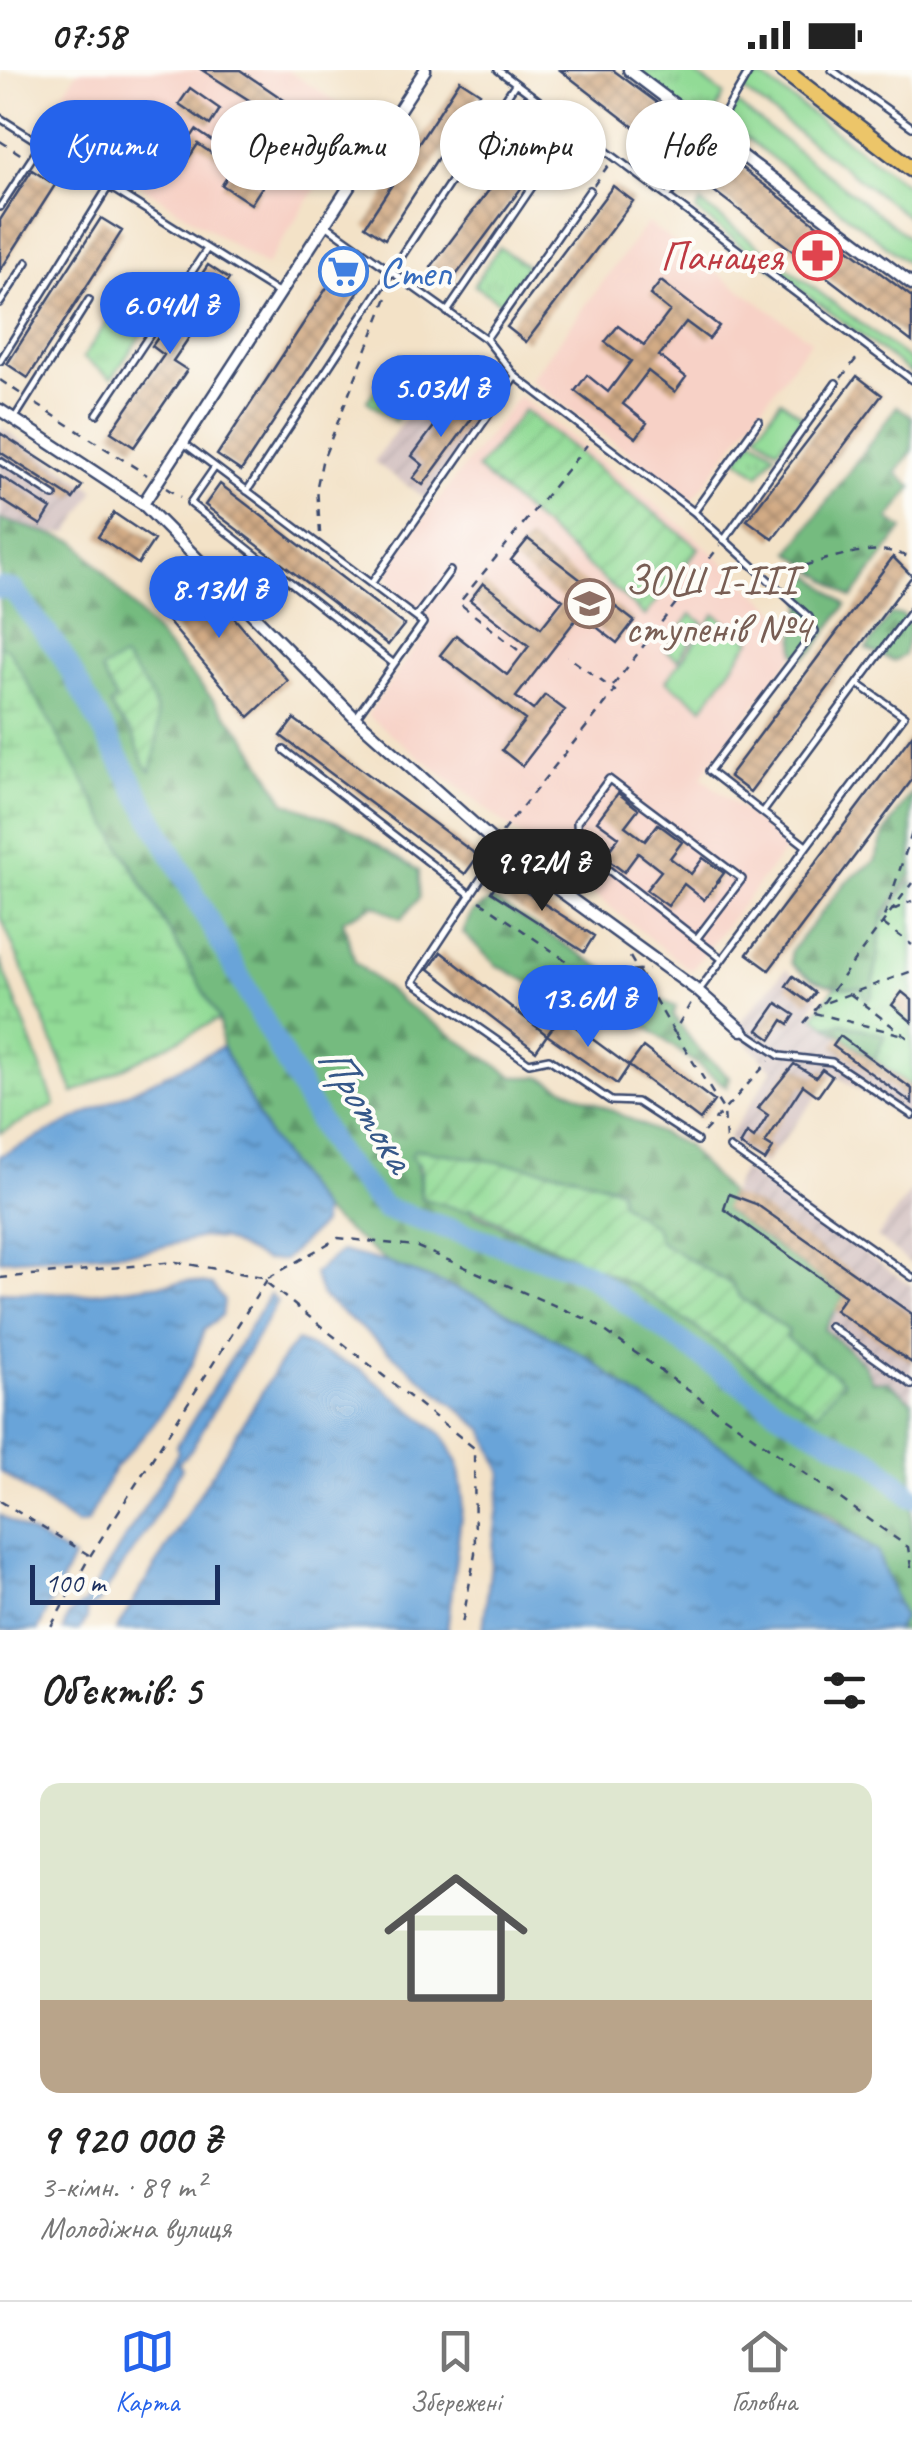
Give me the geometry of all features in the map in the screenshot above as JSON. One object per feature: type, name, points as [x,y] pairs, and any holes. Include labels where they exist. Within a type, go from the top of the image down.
[{"type":"main road","points":[[783,70],[912,169]]},
{"type":"street","points":[[143,504],[426,70]]},
{"type":"street","points":[[629,70],[670,100]]},
{"type":"street","points":[[750,160],[912,284]]},
{"type":"street","points":[[0,410],[143,504],[355,718],[498,845],[698,991],[742,1030]]},
{"type":"lane","points":[[498,70],[539,100]]},
{"type":"lane","points":[[731,100],[750,70]]},
{"type":"lane","points":[[832,70],[912,126]]},
{"type":"lane","points":[[248,491],[516,83]]},
{"type":"lane","points":[[0,118],[30,137]]},
{"type":"lane","points":[[606,150],[626,165]]},
{"type":"lane","points":[[0,207],[30,160]]},
{"type":"lane","points":[[0,361],[106,190]]},
{"type":"lane","points":[[114,190],[281,295]]},
{"type":"lane","points":[[447,312],[530,190]]},
{"type":"lane","points":[[486,339],[590,190]]},
{"type":"lane","points":[[660,190],[912,380]]},
{"type":"lane","points":[[668,196],[673,190]]},
{"type":"lane","points":[[326,225],[486,339],[516,376],[694,512],[809,617],[815,632],[709,771],[806,846]]},
{"type":"lane","points":[[97,414],[207,249]]},
{"type":"lane","points":[[0,303],[26,262]]},
{"type":"lane","points":[[14,419],[89,300]]},
{"type":"lane","points":[[370,584],[516,376]]},
{"type":"lane","points":[[724,540],[836,383]]},
{"type":"lane","points":[[694,512],[760,421]]},
{"type":"lane","points":[[185,444],[423,623],[355,718]]},
{"type":"lane","points":[[0,461],[54,496]]},
{"type":"lane","points":[[214,466],[190,503],[394,664]]},
{"type":"lane","points":[[416,617],[450,571]]},
{"type":"lane","points":[[763,812],[912,610]]},
{"type":"lane","points":[[698,991],[904,716],[858,684]]},
{"type":"lane","points":[[284,750],[471,895]]},
{"type":"lane","points":[[697,938],[742,879],[610,779],[577,822],[578,846],[722,958]]},
{"type":"lane","points":[[498,845],[471,895],[413,982],[530,1063],[549,1059],[611,1101],[637,1102],[698,1141]]},
{"type":"lane","points":[[742,1030],[780,1056],[832,1062],[912,1115]]},
{"type":"lane","points":[[730,1148],[912,1277]]},
{"type":"lane","points":[[830,1326],[912,1385]]},
{"type":"path","points":[[0,141],[30,160]]},
{"type":"path","points":[[606,167],[614,156]]},
{"type":"path","points":[[318,544],[322,517],[317,486],[322,462],[376,334],[390,272]]},
{"type":"path","points":[[836,383],[867,346]]},
{"type":"path","points":[[0,380],[190,503]]},
{"type":"path","points":[[518,650],[459,603],[594,436]]},
{"type":"path","points":[[611,688],[724,540]]},
{"type":"path","points":[[764,576],[868,552],[899,551],[912,560]]},
{"type":"path","points":[[498,845],[561,754],[578,740],[615,691],[567,656]]},
{"type":"path","points":[[882,923],[912,833]]},
{"type":"path","points":[[804,1024],[912,883]]},
{"type":"path","points":[[471,895],[587,975],[664,967]]},
{"type":"path","points":[[892,910],[912,902]]},
{"type":"path","points":[[882,923],[912,945]]},
{"type":"path","points":[[630,956],[724,1110],[723,1134],[730,1148]]},
{"type":"path","points":[[823,1003],[912,971]]},
{"type":"path","points":[[674,1032],[698,991]]},
{"type":"path","points":[[850,994],[912,1041]]},
{"type":"path","points":[[812,1013],[904,1035]]},
{"type":"path","points":[[698,1141],[766,1062],[780,1056]]},
{"type":"path","points":[[49,1630],[90,1556],[267,1280],[338,1238],[415,1246],[591,1321],[908,1547],[912,1574]]},
{"type":"path","points":[[0,1278],[176,1262],[267,1280],[474,1448],[475,1554],[461,1630]]},
{"type":"path","points":[[0,1501],[90,1556]]},
{"type":"shaded area","points":[[78,70],[287,70],[333,100],[211,100],[211,190],[315,190],[266,266],[148,190],[191,190],[191,100],[59,100]]},
{"type":"shaded area","points":[[647,223],[811,340],[692,501],[530,380]]},
{"type":"shaded area","points":[[444,363],[496,400],[425,498],[374,462]]},
{"type":"shaded area","name":"ЗОШ І-ІІІ ступенів №4","points":[[519,396],[690,532],[790,623],[795,653],[701,777],[788,846],[691,971],[367,715],[432,623],[391,585],[386,567]]},
{"type":"shaded area","points":[[0,427],[95,490],[69,533],[0,534]]},
{"type":"shaded area","points":[[786,969],[820,995],[809,1012],[912,1087],[912,1124],[834,1074],[764,1165],[727,1139],[773,1070],[734,1029]]},
{"type":"shaded area","points":[[742,1169],[912,1286],[912,1401],[888,1382],[872,1382],[863,1362],[824,1328],[845,1297],[724,1209]]},
{"type":"shaded area","points":[[912,1190],[912,1265],[877,1237]]},
{"type":"green space","points":[[629,70],[690,70],[724,95],[721,100],[670,100]]},
{"type":"green space","points":[[762,77],[912,189],[912,220],[743,90],[748,82]]},
{"type":"green space","points":[[750,114],[912,240],[912,266],[750,141]]},
{"type":"green space","points":[[701,203],[912,362],[912,374],[696,211]]},
{"type":"green space","points":[[499,247],[527,266],[502,304],[474,285]]},
{"type":"green space","points":[[122,299],[152,319],[112,378],[83,358]]},
{"type":"green space","points":[[401,355],[428,375],[395,421],[367,401]]},
{"type":"green space","points":[[781,400],[803,417],[778,449],[757,433]]},
{"type":"green space","points":[[897,406],[912,417],[912,451],[896,473],[912,487],[889,519],[903,529],[852,598],[790,552]]},
{"type":"green space","points":[[524,410],[699,548],[645,616],[477,469]]},
{"type":"green space","points":[[754,438],[775,453],[759,475],[738,459]]},
{"type":"green space","points":[[0,519],[77,542],[248,740],[285,802],[345,825],[419,871],[419,898],[401,919],[375,905],[343,920],[355,962],[401,1001],[514,1077],[541,1077],[685,1145],[729,1194],[725,1210],[845,1296],[824,1329],[863,1363],[872,1381],[888,1382],[912,1401],[912,1630],[897,1630],[903,1617],[877,1552],[830,1514],[634,1394],[587,1357],[484,1300],[388,1263],[322,1211],[269,1137],[222,1047],[219,1019],[128,858],[0,775]],"holes":[[[416,1149],[567,1173],[619,1188],[621,1203],[655,1227],[660,1242],[732,1285],[740,1297],[788,1330],[786,1338],[842,1382],[770,1381],[641,1289],[472,1213],[470,1208],[421,1198]]]},
{"type":"green space","points":[[812,575],[846,605],[815,649],[803,658],[795,653],[795,635],[803,603],[802,585]]},
{"type":"green space","points":[[691,614],[703,623],[678,659],[665,650]]},
{"type":"green space","points":[[715,614],[751,640],[703,707],[666,681]]},
{"type":"green space","points":[[891,614],[903,615],[911,628],[904,655],[894,661],[866,649]]},
{"type":"green space","points":[[0,645],[9,650],[219,1019],[74,1093],[0,915]]},
{"type":"green space","points":[[123,658],[145,686],[156,710],[158,736],[151,771],[131,732],[112,710],[110,705],[116,700],[101,670]]},
{"type":"green space","points":[[912,792],[912,874],[883,915],[872,996],[867,1001],[861,988],[832,986],[806,975],[791,963],[791,951],[846,882],[875,861],[884,834]]},
{"type":"green space","points":[[912,880],[912,1087],[814,1016]]},
{"type":"green space","points":[[492,900],[606,970],[676,1007],[673,1015],[697,1048],[729,1077],[727,1087],[639,1021],[607,1016],[583,995],[537,986],[496,965],[463,933],[471,913]]},
{"type":"green space","points":[[0,959],[55,1105],[0,1133]]},
{"type":"green space","points":[[842,1023],[885,1035],[874,1060],[827,1026]]},
{"type":"green space","points":[[415,1149],[567,1173],[619,1189],[621,1203],[655,1227],[660,1242],[732,1285],[740,1297],[789,1331],[786,1338],[843,1381],[817,1413],[641,1289],[470,1208],[465,1211],[421,1198],[421,1166],[410,1156]]},
{"type":"water","points":[[222,1047],[269,1137],[322,1211],[322,1224],[284,1260],[265,1260],[222,1239],[202,1237],[145,1251],[0,1260],[0,1156]]},
{"type":"water","points":[[341,1251],[388,1263],[484,1300],[587,1357],[634,1394],[763,1471],[877,1552],[903,1618],[897,1630],[483,1630],[502,1473],[484,1430],[322,1296],[314,1274]]},
{"type":"water","points":[[188,1281],[212,1285],[224,1301],[222,1315],[204,1330],[192,1364],[155,1422],[112,1472],[87,1523],[77,1525],[0,1471],[0,1292],[83,1294]]},
{"type":"water","points":[[270,1294],[277,1302],[190,1451],[178,1463],[182,1468],[150,1526],[96,1605],[86,1608],[87,1619],[80,1630],[63,1630],[68,1615],[85,1603],[178,1453],[177,1446]]},
{"type":"water","points":[[297,1341],[360,1369],[443,1435],[458,1463],[463,1499],[447,1630],[116,1630],[286,1353]]},
{"type":"water","points":[[0,1515],[73,1558],[38,1630],[0,1630]]},
{"type":"building","points":[[202,70],[240,70],[284,100],[249,100]]},
{"type":"building","points":[[560,70],[613,70],[654,100],[626,100],[626,121],[606,106],[606,100],[599,100]]},
{"type":"building","points":[[460,80],[480,93],[475,100],[447,100]]},
{"type":"building","points":[[190,88],[211,103],[210,125],[191,112],[191,100],[182,100]]},
{"type":"building","points":[[440,111],[440,154],[420,185],[420,141]]},
{"type":"building","points":[[196,130],[211,140],[211,153],[198,144],[191,154],[191,138]]},
{"type":"building","points":[[30,173],[30,190],[52,190],[0,271],[0,220]]},
{"type":"building","points":[[750,174],[912,297],[912,342],[713,190],[750,190]]},
{"type":"building","points":[[613,186],[633,201],[526,342],[507,327]]},
{"type":"building","points":[[230,190],[260,190],[251,204]]},
{"type":"building","points":[[388,190],[417,190],[385,239],[365,226]]},
{"type":"building","points":[[489,190],[520,190],[451,282],[431,267]]},
{"type":"building","points":[[101,218],[122,231],[28,378],[7,364]]},
{"type":"building","points":[[343,263],[367,279],[241,471],[217,455]]},
{"type":"building","points":[[208,265],[229,279],[173,361],[187,370],[134,447],[111,432],[164,355],[152,346]]},
{"type":"building","points":[[661,281],[719,326],[709,339],[686,322],[659,356],[686,377],[675,392],[648,371],[623,404],[647,423],[636,438],[575,391],[587,375],[608,392],[631,361],[605,342],[618,326],[644,345],[670,311],[650,295]]},
{"type":"building","points":[[857,376],[882,395],[773,539],[747,520]]},
{"type":"building","points":[[453,401],[473,417],[423,485],[413,478],[423,465],[412,456]]},
{"type":"building","points":[[0,433],[82,486],[73,499],[0,452]]},
{"type":"building","points":[[0,476],[51,509],[41,525],[0,499]]},
{"type":"building","points":[[220,484],[404,625],[388,645],[205,505]]},
{"type":"building","points":[[114,513],[154,540],[138,564],[98,537]]},
{"type":"building","points":[[528,539],[634,621],[617,643],[580,614],[516,697],[533,710],[545,695],[565,710],[522,766],[502,750],[525,720],[440,655],[456,635],[507,675],[529,646],[470,600],[483,583],[541,628],[563,600],[511,560]]},
{"type":"building","points":[[893,557],[912,576],[750,792],[729,776]]},
{"type":"building","points":[[190,566],[288,681],[249,717],[150,600]]},
{"type":"building","points":[[294,719],[478,856],[465,874],[281,736]]},
{"type":"building","points":[[912,735],[912,780],[769,970],[747,954]]},
{"type":"building","points":[[618,793],[638,809],[625,826],[645,841],[658,824],[682,842],[670,858],[691,874],[703,858],[724,873],[704,900],[684,884],[668,906],[646,890],[661,871],[638,853],[624,872],[604,857],[619,837],[597,821]]},
{"type":"building","points":[[501,876],[594,936],[584,952],[491,892]]},
{"type":"building","points":[[441,952],[547,1035],[536,1051],[429,969]]},
{"type":"building","points":[[793,976],[815,993],[808,1002],[786,986]]},
{"type":"building","points":[[902,992],[912,1000],[912,1022],[892,1005]]},
{"type":"building","points":[[777,1003],[795,1015],[789,1024],[783,1020],[771,1039],[758,1030]]},
{"type":"building","points":[[561,1016],[629,1066],[617,1084],[547,1035]]},
{"type":"building","points":[[840,1036],[912,1089],[912,1103],[833,1046]]},
{"type":"building","points":[[643,1047],[714,1101],[700,1120],[629,1066]]},
{"type":"building","points":[[794,1064],[816,1077],[822,1069],[832,1076],[818,1096],[803,1085],[765,1143],[773,1148],[765,1161],[740,1145],[747,1133],[754,1138],[768,1115],[758,1108]]},
{"type":"building","points":[[729,1194],[756,1204],[912,1314],[912,1363],[835,1310],[845,1296],[724,1209]]},
{"type":"waterway","name":"Протока","points":[[0,588],[13,590],[61,653],[338,1156],[384,1208],[584,1272],[787,1417],[874,1462],[912,1497]]},
{"type":"place","name":"Панацея","points":[[818,256]]},
{"type":"place","name":"Степ","points":[[344,272]]},
{"type":"place","name":"ЗОШ І-ІІІ ступенів №4","points":[[590,604]]}]
